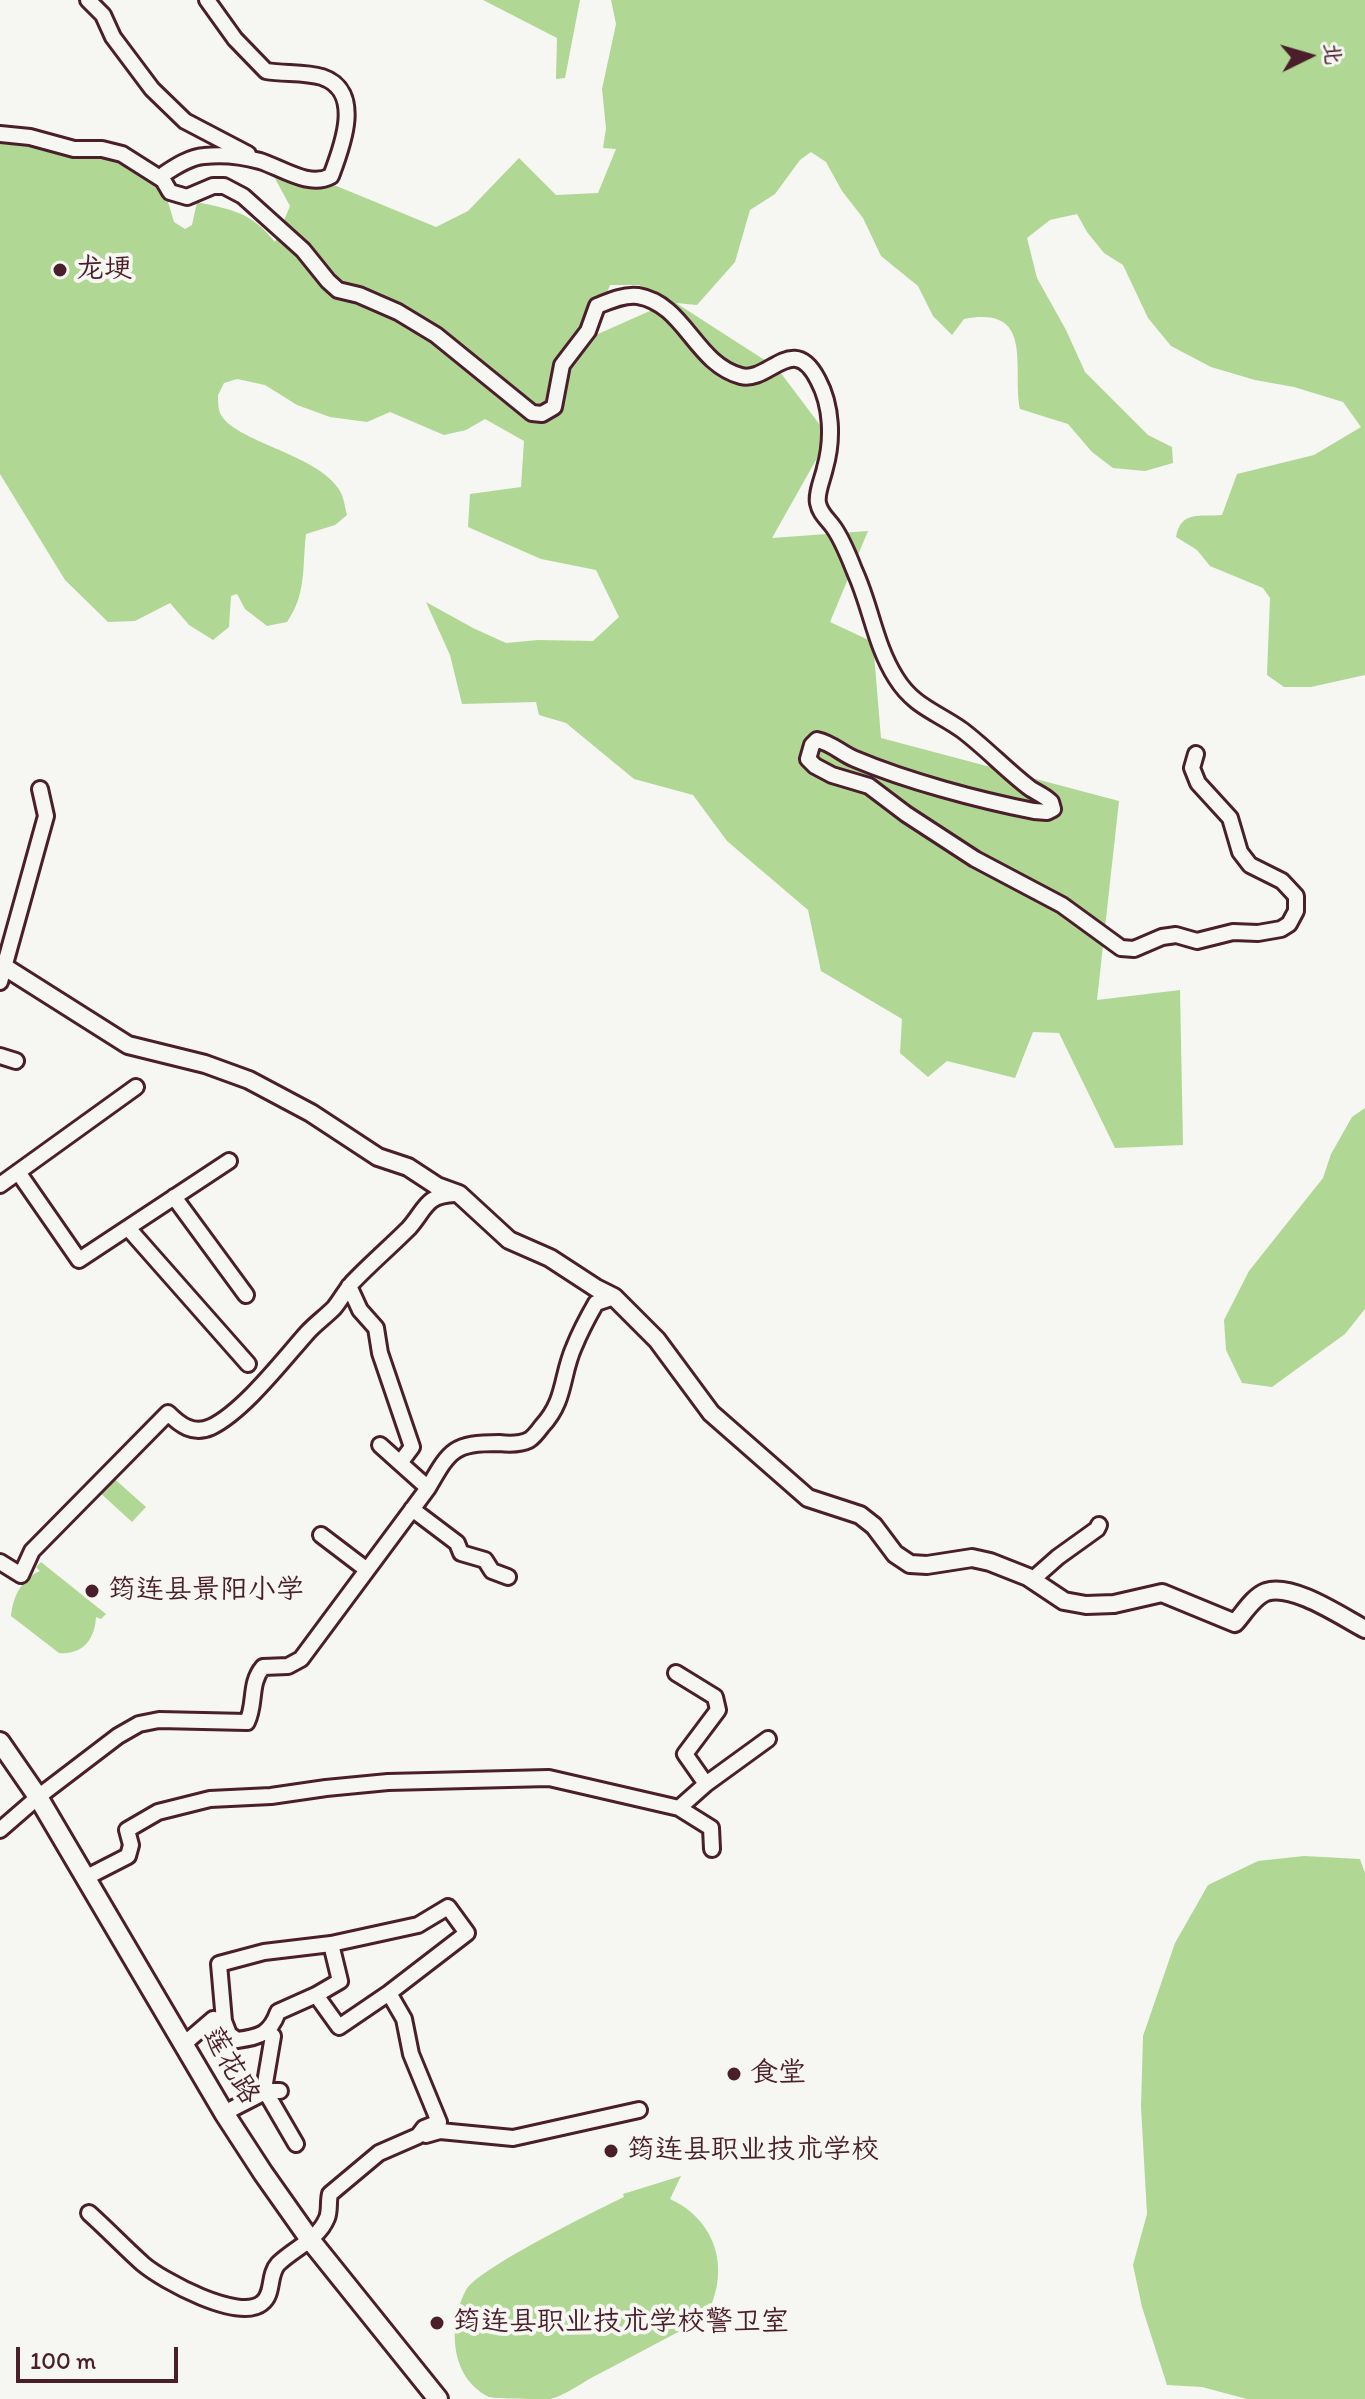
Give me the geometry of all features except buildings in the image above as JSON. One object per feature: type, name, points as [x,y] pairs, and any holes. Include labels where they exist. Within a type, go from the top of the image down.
[{"type":"main road","name":"莲花路","points":[[0,1742],[87,1877],[224,2113],[263,2173],[311,2241],[438,2399]]},
{"type":"street","points":[[88,0],[103,15],[113,37],[152,89],[185,121],[271,166]]},
{"type":"street","points":[[163,180],[164,174],[200,156],[231,156],[322,181],[331,176],[343,140],[347,102],[342,92],[326,78],[266,71],[235,39],[207,0]]},
{"type":"street","points":[[0,134],[30,137],[74,149],[102,149],[122,154],[163,180],[170,192],[187,197],[213,186],[224,186],[243,196],[303,250],[338,290],[359,295],[398,312],[436,335],[532,413],[542,414],[554,407],[562,365],[588,331],[597,306],[618,298],[637,296],[656,303],[673,315],[699,348],[719,365],[739,376],[750,377],[776,363],[794,358],[805,363],[818,379],[830,431],[829,452],[817,500],[864,590],[878,643],[897,680],[927,711],[959,728],[1032,789],[1046,797],[1053,809],[1034,811],[959,792],[853,759],[827,742],[817,740],[808,759],[832,775],[869,786],[975,859],[1062,905],[1121,948],[1134,949],[1162,937],[1176,935],[1197,941],[1233,932],[1258,933],[1281,929],[1289,924],[1296,911],[1296,896],[1282,881],[1250,865],[1240,852],[1230,818],[1198,783],[1192,768],[1196,754]]},
{"type":"street","points":[[40,789],[46,816],[2,971],[128,1045],[205,1064],[249,1080],[311,1113],[378,1157],[408,1167],[437,1186],[459,1194],[509,1240],[550,1258],[614,1297],[657,1340],[711,1413],[808,1498],[860,1515],[874,1526],[895,1554],[910,1564],[927,1565],[972,1558],[990,1562],[1032,1580],[1064,1601],[1086,1605],[1114,1604],[1162,1593],[1235,1623],[1257,1597],[1268,1591],[1286,1591],[1326,1607],[1365,1629]]},
{"type":"street","points":[[0,1056],[16,1061]]},
{"type":"street","points":[[0,1185],[136,1087]]},
{"type":"street","points":[[18,1172],[79,1260],[229,1161]]},
{"type":"street","points":[[0,1562],[21,1575],[32,1551],[168,1413],[191,1430],[209,1428],[231,1414],[335,1307],[349,1286],[411,1226],[423,1207],[439,1195],[459,1194]]},
{"type":"street","points":[[174,1197],[246,1295]]},
{"type":"street","points":[[128,1228],[248,1364]]},
{"type":"street","points":[[349,1286],[360,1310],[376,1328],[380,1353],[412,1447],[400,1463]]},
{"type":"street","points":[[0,1830],[38,1797],[126,1730],[139,1724],[159,1720],[247,1722],[253,1711],[256,1675],[263,1667],[288,1666],[301,1659],[428,1488],[442,1463],[458,1447],[530,1440],[550,1417],[562,1396],[572,1350],[596,1303],[614,1297]]},
{"type":"street","points":[[380,1445],[428,1488]]},
{"type":"street","points":[[412,1509],[457,1543],[461,1553],[485,1560],[492,1571],[508,1577]]},
{"type":"street","points":[[1032,1580],[1099,1525]]},
{"type":"street","points":[[321,1535],[367,1570]]},
{"type":"street","points":[[676,1673],[715,1697],[718,1710],[685,1754],[706,1784]]},
{"type":"street","points":[[679,1808],[706,1784],[768,1739]]},
{"type":"street","points":[[87,1877],[128,1856],[131,1845],[127,1830],[158,1812],[210,1799],[271,1796],[388,1782],[549,1778],[679,1808],[711,1828],[712,1849]]},
{"type":"street","points":[[316,1995],[339,2027],[467,1933],[448,1907],[418,1925],[331,1944],[264,1952],[219,1964],[224,2021],[229,2034],[237,2040],[263,2035],[272,2027],[278,2012],[340,1981],[331,1944]]},
{"type":"street","points":[[389,1993],[404,2019],[411,2054],[439,2122],[424,2128],[418,2136]]},
{"type":"street","points":[[184,2044],[213,2019],[224,2021]]},
{"type":"street","points":[[273,2036],[272,2092],[296,2144]]},
{"type":"street","points":[[224,2113],[272,2092]]},
{"type":"street","points":[[89,2213],[144,2265],[205,2300],[246,2309],[259,2306],[266,2300],[274,2268],[291,2252],[311,2241],[329,2215],[330,2194],[379,2153],[418,2136],[440,2131],[513,2138],[639,2110]]},
{"type":"green space","points":[[483,0],[580,0],[565,78],[556,79],[557,38]]},
{"type":"green space","points":[[611,0],[1365,0],[1365,675],[1311,687],[1284,687],[1267,675],[1270,598],[1263,588],[1210,566],[1197,550],[1176,537],[1182,522],[1187,519],[1222,515],[1237,474],[1314,455],[1361,427],[1343,402],[1211,367],[1171,346],[1148,318],[1123,265],[1104,253],[1077,214],[1050,220],[1027,238],[1037,278],[1085,372],[1148,435],[1172,447],[1173,463],[1145,471],[1113,468],[1092,452],[1068,424],[1020,409],[1016,343],[1011,330],[1002,321],[986,317],[964,319],[952,335],[933,316],[918,286],[881,256],[863,218],[842,191],[826,162],[811,152],[800,160],[775,194],[750,210],[735,262],[697,305],[676,303],[777,368],[829,437],[772,538],[868,531],[830,622],[873,642],[881,738],[1119,801],[1097,1000],[1180,990],[1183,1145],[1115,1148],[1059,1033],[1033,1032],[1015,1078],[947,1061],[928,1077],[900,1053],[902,1019],[821,971],[808,910],[727,841],[693,795],[634,779],[566,723],[539,715],[536,702],[462,704],[450,655],[426,602],[506,643],[593,641],[619,617],[596,570],[541,559],[468,527],[470,494],[521,487],[524,441],[485,419],[466,430],[444,435],[390,412],[367,422],[330,417],[297,405],[265,385],[237,379],[224,383],[218,395],[218,406],[228,423],[314,467],[329,478],[340,491],[347,515],[335,525],[306,534],[301,590],[287,622],[267,626],[245,609],[237,594],[231,596],[229,627],[213,640],[189,625],[170,603],[135,621],[108,622],[65,580],[0,474],[0,135],[114,154],[165,192],[174,222],[185,229],[192,225],[197,202],[249,218],[275,242],[290,206],[265,160],[305,173],[436,227],[468,211],[519,158],[556,195],[598,193],[616,149],[603,148],[606,128],[602,89],[616,24]],"holes":[[[610,285],[639,285],[670,302],[589,338]]]},
{"type":"green space","points":[[1365,1108],[1365,1309],[1345,1334],[1272,1387],[1242,1383],[1226,1350],[1224,1320],[1249,1271],[1323,1178],[1331,1154],[1352,1117]]},
{"type":"green space","points":[[110,1475],[146,1507],[132,1522],[97,1490]]},
{"type":"green space","points":[[41,1562],[106,1614],[101,1619],[96,1617],[90,1639],[75,1651],[59,1653],[11,1616],[19,1589],[40,1571],[36,1567]]},
{"type":"green space","points":[[1304,1856],[1360,1859],[1365,1873],[1365,2399],[1247,2399],[1202,2387],[1167,2385],[1142,2307],[1133,2265],[1147,2214],[1141,2107],[1143,2036],[1175,1943],[1208,1885],[1258,1861]]},
{"type":"green space","points":[[681,2176],[670,2199],[696,2217],[712,2241],[718,2271],[712,2303],[718,2311],[550,2399],[494,2398],[476,2388],[466,2377],[456,2349],[456,2318],[466,2290],[492,2268],[624,2197],[623,2194]]},
{"type":"place","name":"龙埂","points":[[60,270]]},
{"type":"place","name":"筠连县景阳小学","points":[[92,1591]]},
{"type":"place","name":"食堂","points":[[734,2074]]},
{"type":"place","name":"筠连县职业技术学校","points":[[611,2151]]},
{"type":"place","name":"筠连县职业技术学校警卫室","points":[[437,2323]]}]
